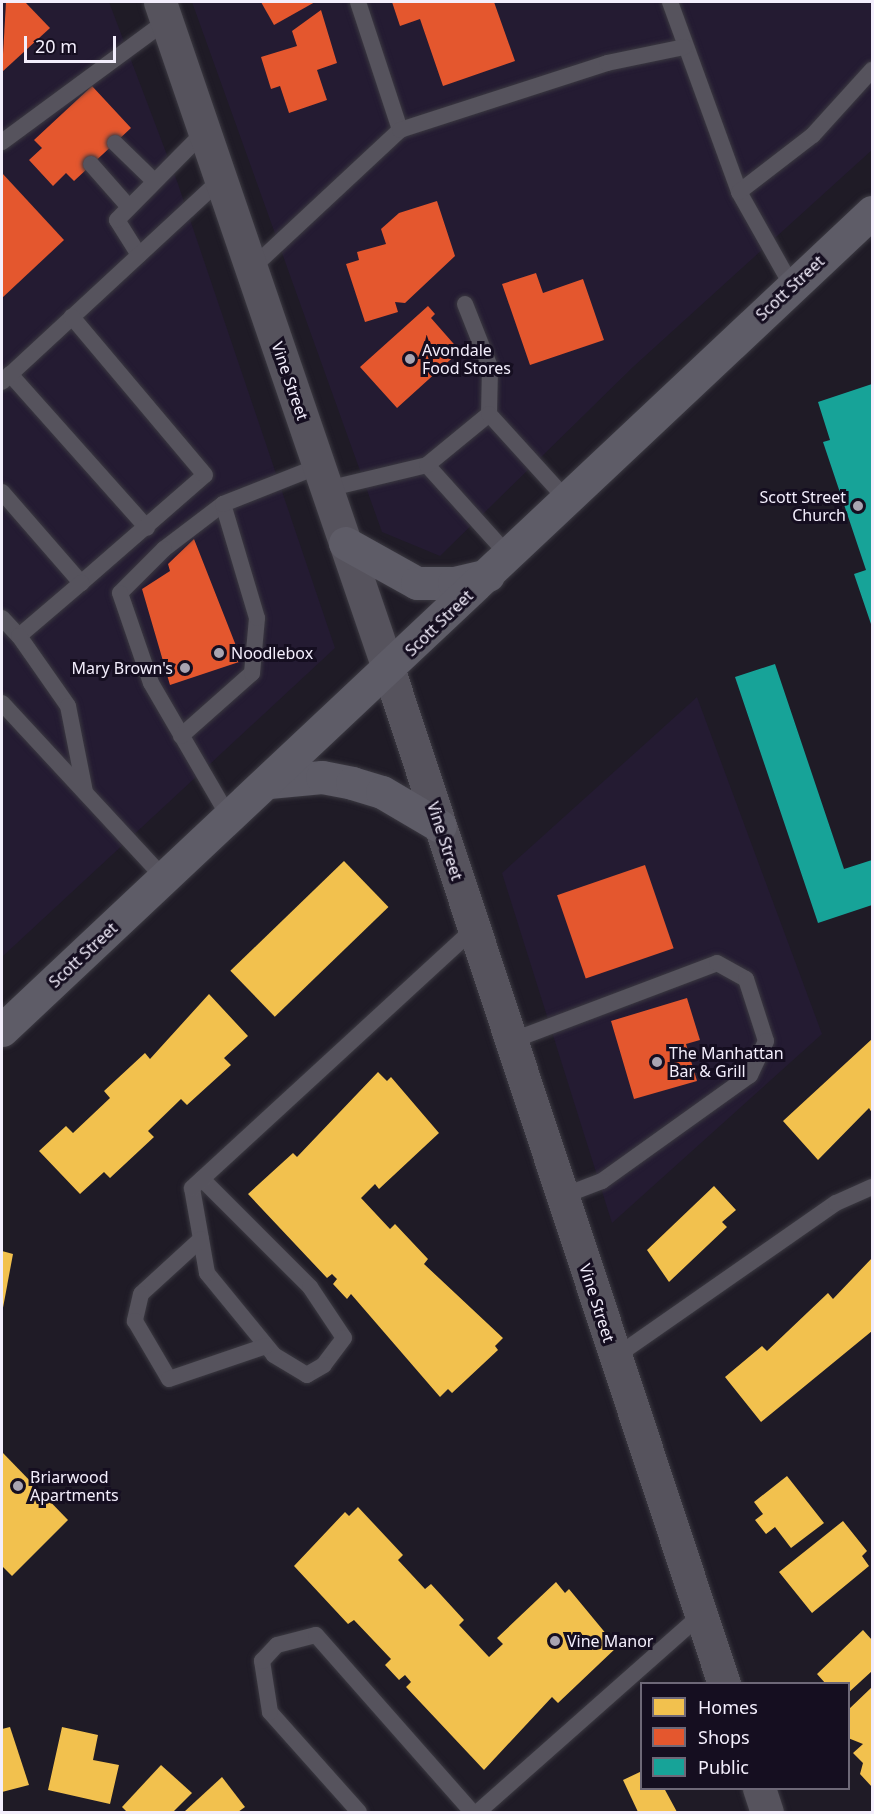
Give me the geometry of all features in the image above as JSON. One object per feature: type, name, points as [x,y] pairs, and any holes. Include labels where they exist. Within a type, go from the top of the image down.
[{"type":"main road","name":"Scott Street","points":[[2,1030],[389,671],[566,499],[873,213]]},
{"type":"main road","points":[[345,543],[417,583],[498,565]]},
{"type":"main road","points":[[269,782],[322,777],[352,783],[382,792],[440,826]]},
{"type":"street","name":"Vine Street","points":[[163,11],[389,671],[724,1682]]},
{"type":"street","points":[[760,1790],[767,1812]]},
{"type":"lane","points":[[358,2],[400,130]]},
{"type":"lane","points":[[670,2],[684,47],[739,192],[792,286]]},
{"type":"lane","points":[[2,142],[46,119],[163,11]]},
{"type":"lane","points":[[251,269],[400,130],[607,63],[684,47]]},
{"type":"lane","points":[[739,192],[813,135],[873,70]]},
{"type":"lane","points":[[139,255],[117,220],[127,205],[205,131]]},
{"type":"lane","points":[[115,143],[153,180]]},
{"type":"lane","points":[[92,164],[127,205]]},
{"type":"lane","points":[[147,528],[6,378],[221,179]]},
{"type":"lane","points":[[465,304],[490,367],[489,414],[566,499]]},
{"type":"lane","points":[[19,636],[147,528],[205,475],[72,317]]},
{"type":"lane","points":[[230,819],[151,683],[120,593],[164,549],[225,511],[323,478],[427,465],[489,414]]},
{"type":"lane","points":[[427,465],[498,565]]},
{"type":"lane","points":[[2,492],[81,583]]},
{"type":"lane","points":[[181,736],[252,673],[257,618],[225,511]]},
{"type":"lane","points":[[2,618],[19,636],[69,706],[85,793]]},
{"type":"lane","points":[[2,703],[165,879]]},
{"type":"lane","points":[[202,1179],[310,1287],[344,1338],[324,1365],[307,1375],[267,1346],[207,1273],[192,1188],[474,929]]},
{"type":"lane","points":[[511,1041],[717,963],[746,979],[766,1041],[750,1075],[602,1181],[563,1196]]},
{"type":"lane","points":[[615,1357],[836,1203],[873,1187]]},
{"type":"lane","points":[[201,1239],[141,1294],[135,1321],[169,1379],[267,1346]]},
{"type":"lane","points":[[478,1812],[701,1615]]},
{"type":"lane","points":[[359,1812],[270,1712],[262,1661],[277,1645],[316,1635],[472,1812]]},
{"type":"shaded area","points":[[2,2],[109,2],[178,184],[335,648],[2,957]]},
{"type":"shaded area","points":[[192,2],[872,2],[872,150],[633,367],[440,556],[382,532]]},
{"type":"shaded area","points":[[697,697],[822,1034],[612,1223],[502,873]]},
{"type":"building: Homes","points":[[344,861],[388,907],[275,1017],[230,971]]},
{"type":"building: Homes","points":[[209,994],[248,1036],[224,1058],[231,1065],[187,1105],[181,1099],[148,1131],[154,1137],[110,1178],[104,1172],[80,1194],[39,1151],[66,1126],[73,1133],[110,1098],[104,1091],[145,1053],[150,1059]]},
{"type":"building: Homes","points":[[872,1039],[872,1113],[869,1108],[818,1160],[783,1121]]},
{"type":"building: Homes","points":[[378,1072],[387,1081],[391,1077],[439,1133],[379,1189],[375,1184],[361,1198],[390,1229],[395,1224],[428,1259],[424,1264],[503,1338],[495,1346],[498,1350],[452,1393],[448,1389],[440,1397],[351,1294],[347,1299],[333,1284],[337,1279],[332,1274],[327,1278],[248,1194],[293,1153],[297,1157]]},
{"type":"building: Homes","points":[[714,1186],[736,1210],[722,1222],[727,1227],[669,1282],[647,1250]]},
{"type":"building: Homes","points":[[2,1251],[13,1254],[2,1313]]},
{"type":"building: Homes","points":[[872,1258],[872,1331],[761,1422],[725,1377],[762,1346],[767,1351],[828,1293],[833,1299]]},
{"type":"building: Homes","name":"Briarwood Apartments","points":[[2,1452],[68,1520],[12,1576],[2,1566]]},
{"type":"building: Homes","points":[[787,1476],[824,1523],[791,1548],[775,1527],[766,1534],[755,1520],[763,1514],[754,1502]]},
{"type":"building: Homes","name":"Vine Manor","points":[[358,1507],[403,1555],[398,1560],[425,1589],[431,1584],[464,1620],[459,1625],[489,1657],[503,1644],[497,1638],[556,1582],[565,1593],[569,1589],[617,1647],[558,1703],[552,1697],[484,1770],[406,1687],[411,1682],[405,1675],[399,1680],[385,1665],[391,1659],[354,1620],[348,1624],[294,1566],[345,1512],[349,1516]]},
{"type":"building: Homes","points":[[843,1521],[867,1551],[862,1556],[869,1566],[812,1613],[779,1572]]},
{"type":"building: Homes","points":[[863,1630],[872,1640],[872,1671],[850,1691],[850,1682],[824,1682],[817,1674]]},
{"type":"building: Homes","points":[[872,1687],[872,1787],[860,1774],[863,1763],[853,1753],[863,1744],[850,1739],[850,1708]]},
{"type":"building: Homes","points":[[10,1727],[29,1785],[2,1792],[2,1729]]},
{"type":"building: Homes","points":[[62,1727],[98,1735],[93,1760],[119,1765],[110,1804],[48,1790]]},
{"type":"building: Homes","points":[[161,1765],[192,1793],[173,1812],[127,1812],[122,1807]]},
{"type":"building: Homes","points":[[640,1772],[640,1790],[665,1790],[677,1812],[638,1812],[623,1780]]},
{"type":"building: Homes","points":[[222,1777],[245,1807],[238,1812],[184,1812]]},
{"type":"building: Shops","points":[[6,2],[25,2],[50,28],[2,72]]},
{"type":"building: Shops","points":[[261,2],[315,2],[274,25]]},
{"type":"building: Shops","points":[[392,2],[494,2],[515,61],[443,86],[420,19],[400,26]]},
{"type":"building: Shops","points":[[321,10],[337,63],[317,70],[327,100],[289,113],[280,86],[271,89],[261,57],[297,46],[292,31]]},
{"type":"building: Shops","points":[[92,86],[131,128],[74,181],[66,173],[53,186],[29,160],[42,148],[34,140]]},
{"type":"building: Shops","points":[[2,173],[64,240],[2,298]]},
{"type":"building: Shops","points":[[437,201],[455,256],[405,303],[395,302],[398,312],[365,322],[346,264],[359,260],[357,252],[386,244],[381,229],[399,213]]},
{"type":"building: Shops","points":[[536,273],[543,293],[583,279],[604,340],[530,365],[502,284]]},
{"type":"building: Shops","name":"Avondale Food Stores","points":[[428,306],[435,314],[431,318],[460,351],[397,408],[360,367]]},
{"type":"building: Shops","points":[[194,539],[242,661],[170,685],[142,589],[170,571],[168,564]]},
{"type":"building: Shops","points":[[645,865],[674,948],[586,978],[557,895]]},
{"type":"building: Shops","name":"The Manhattan Bar & Grill","points":[[687,998],[700,1040],[686,1044],[697,1081],[634,1099],[611,1021]]},
{"type":"building: Public","name":"Scott Street Church","points":[[872,384],[872,627],[854,574],[866,570],[823,442],[830,440],[818,402]]},
{"type":"building: Public","points":[[775,664],[844,869],[872,860],[872,905],[818,923],[735,677]]},
{"type":"place","name":"Avondale Food Stores","points":[[410,359]]},
{"type":"place","name":"Scott Street Church","points":[[858,506]]},
{"type":"place","name":"Noodlebox","points":[[219,653]]},
{"type":"place","name":"Mary Brown's","points":[[185,668]]},
{"type":"place","name":"The Manhattan Bar & Grill","points":[[657,1062]]},
{"type":"place","name":"Briarwood Apartments","points":[[18,1486]]},
{"type":"place","name":"Vine Manor","points":[[555,1641]]}]
